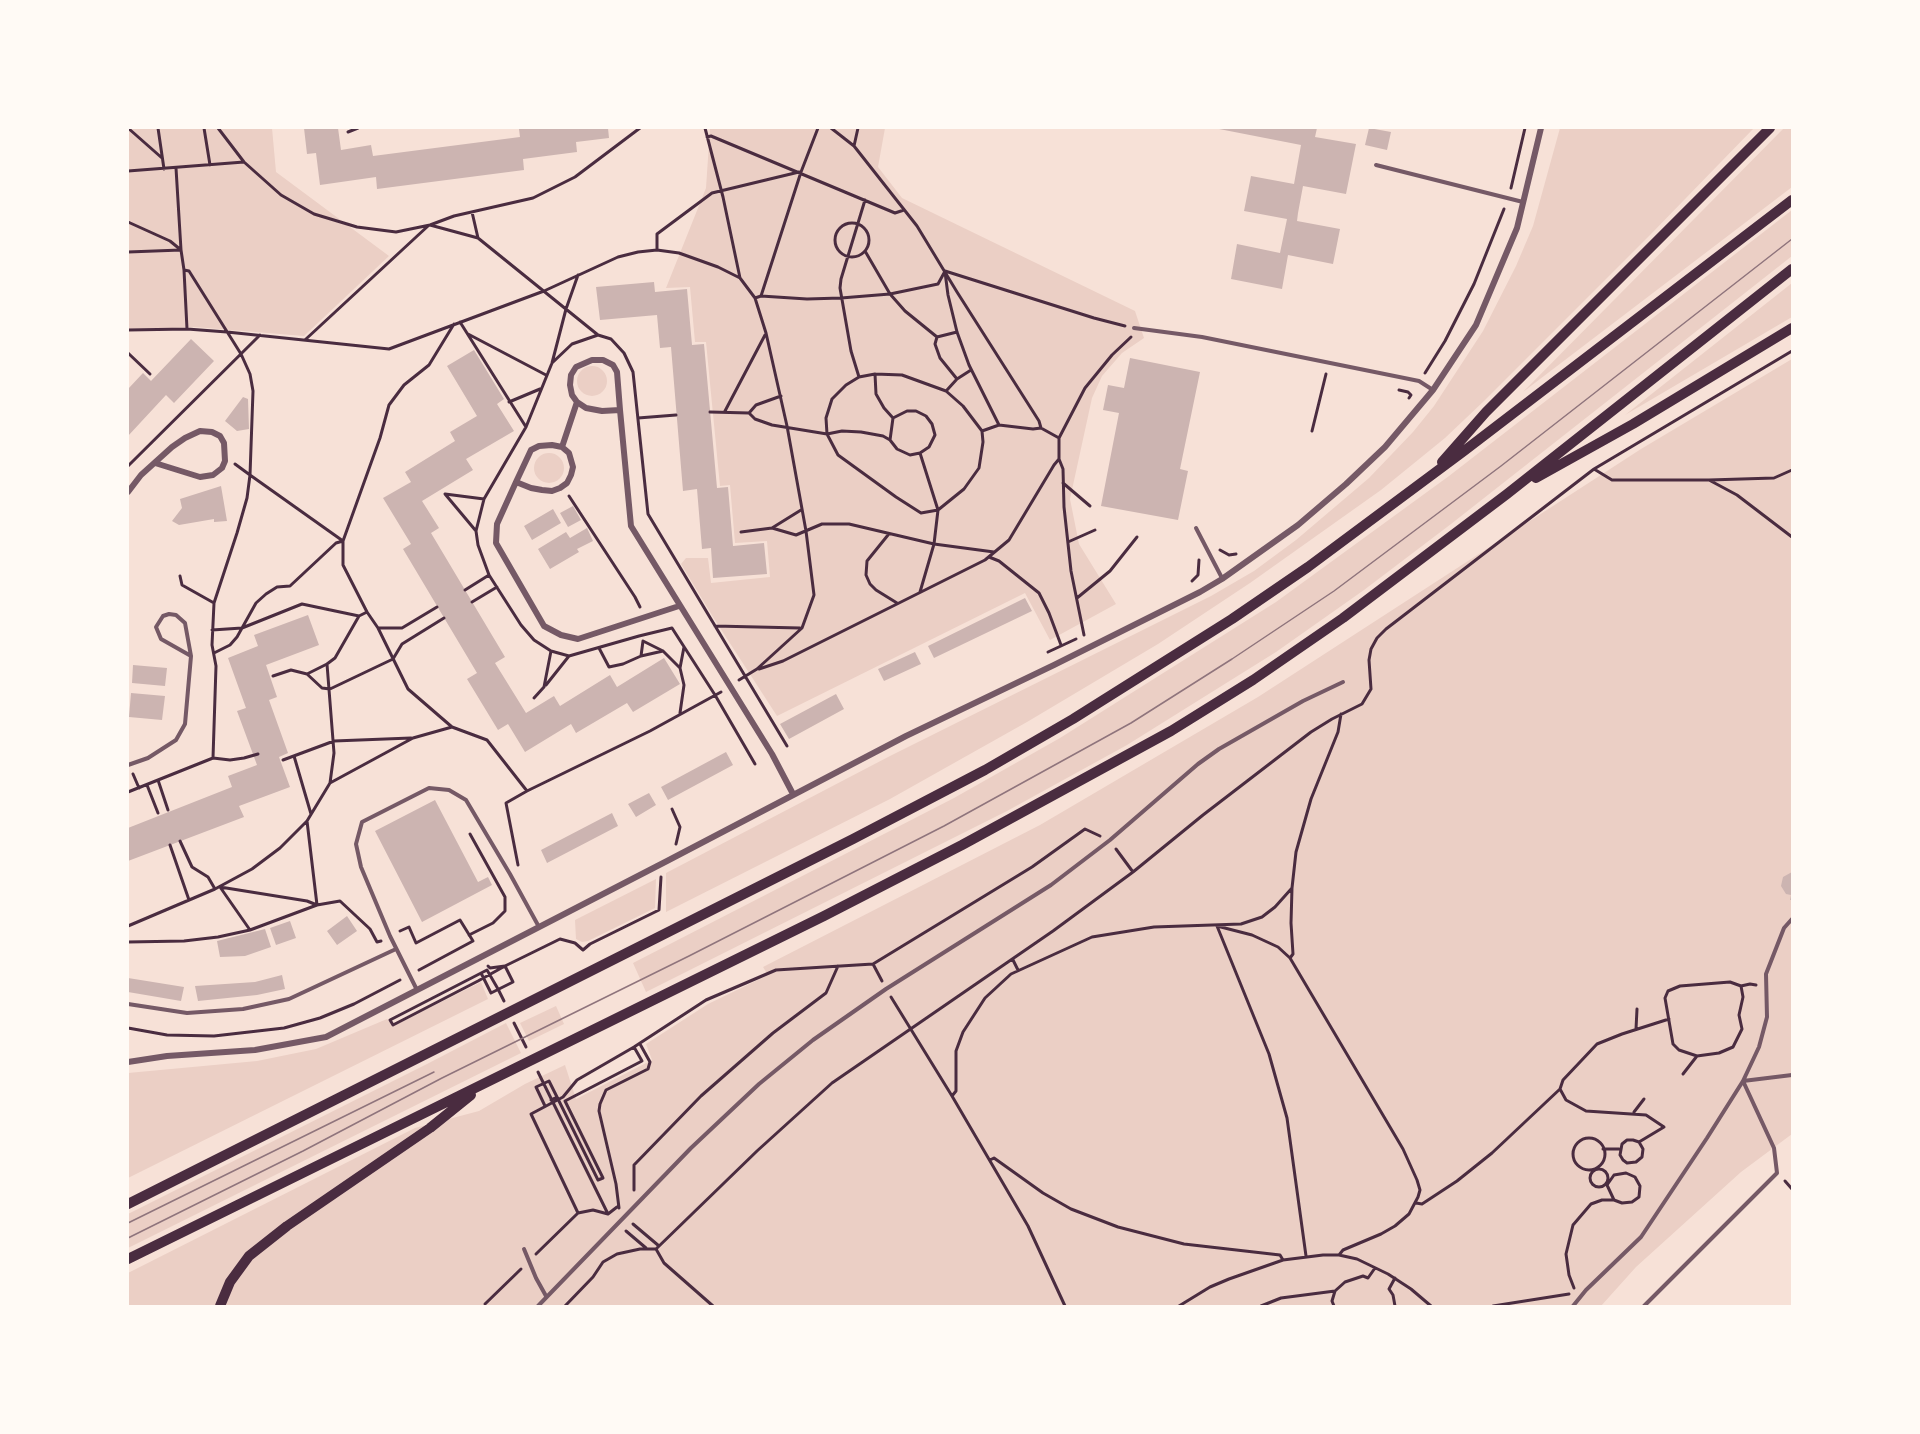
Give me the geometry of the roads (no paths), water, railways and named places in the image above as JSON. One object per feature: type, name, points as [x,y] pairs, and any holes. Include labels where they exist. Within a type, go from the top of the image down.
[{"type":"main road","points":[[1428,478],[1486,412],[1770,128]]},
{"type":"main road","points":[[128,1204],[792,870],[985,770],[1073,719],[1232,619],[1308,567],[1792,200]]},
{"type":"main road","points":[[128,1259],[824,916],[962,845],[1171,730],[1253,680],[1343,618],[1507,494],[1792,269]]},
{"type":"main road","points":[[1507,494],[1633,424],[1792,328]]},
{"type":"main road","points":[[220,1306],[230,1282],[249,1256],[287,1226],[430,1128],[486,1082]]},
{"type":"street","points":[[128,1062],[167,1056],[255,1050],[326,1037],[906,736],[1074,655],[1222,579],[1299,525],[1346,484],[1385,447],[1433,390],[1476,325],[1517,228],[1541,128]]},
{"type":"street","points":[[620,410],[602,411],[586,408],[577,402],[570,386],[571,375],[576,367],[592,360],[603,360],[612,365],[617,372],[631,526],[772,754],[793,795]]},
{"type":"street","points":[[562,447],[577,402]]},
{"type":"street","points":[[128,492],[141,475],[155,463],[185,438],[200,431],[212,432],[220,436],[224,443],[225,461],[222,468],[213,475],[200,477],[155,463]]},
{"type":"street","points":[[516,482],[531,488],[552,491],[563,486],[567,483],[573,467],[569,453],[562,447],[552,444],[531,450],[516,482],[497,524],[496,543],[544,626],[561,635],[578,639],[679,606]]},
{"type":"lane","points":[[1376,165],[1523,202]]},
{"type":"lane","points":[[1134,328],[1202,337],[1419,381],[1433,390]]},
{"type":"lane","points":[[1196,528],[1222,579]]},
{"type":"lane","points":[[128,765],[148,758],[176,740],[184,724],[190,656],[185,623],[176,615],[163,616],[156,627],[161,639],[190,656]]},
{"type":"lane","points":[[538,1306],[691,1148],[759,1084],[813,1040],[886,989],[1051,885],[1110,840],[1219,749],[1303,701],[1343,682]]},
{"type":"lane","points":[[417,990],[396,949],[361,867],[356,844],[362,822],[429,788],[449,790],[466,800],[539,927]]},
{"type":"lane","points":[[1573,1306],[1586,1290],[1641,1237],[1743,1081],[1758,1047],[1767,1017],[1766,974],[1784,928],[1792,919]]},
{"type":"lane","points":[[128,1004],[187,1013],[243,1009],[289,999],[396,949]]},
{"type":"lane","points":[[1743,1081],[1792,1075]]},
{"type":"lane","points":[[1644,1306],[1777,1173],[1774,1148],[1743,1081]]},
{"type":"lane","points":[[524,1249],[546,1296]]},
{"type":"tram line","points":[[128,1238],[944,826],[1131,723],[1334,591],[1501,466],[1792,239]]},
{"type":"tram line","points":[[128,1223],[434,1072]]}]
